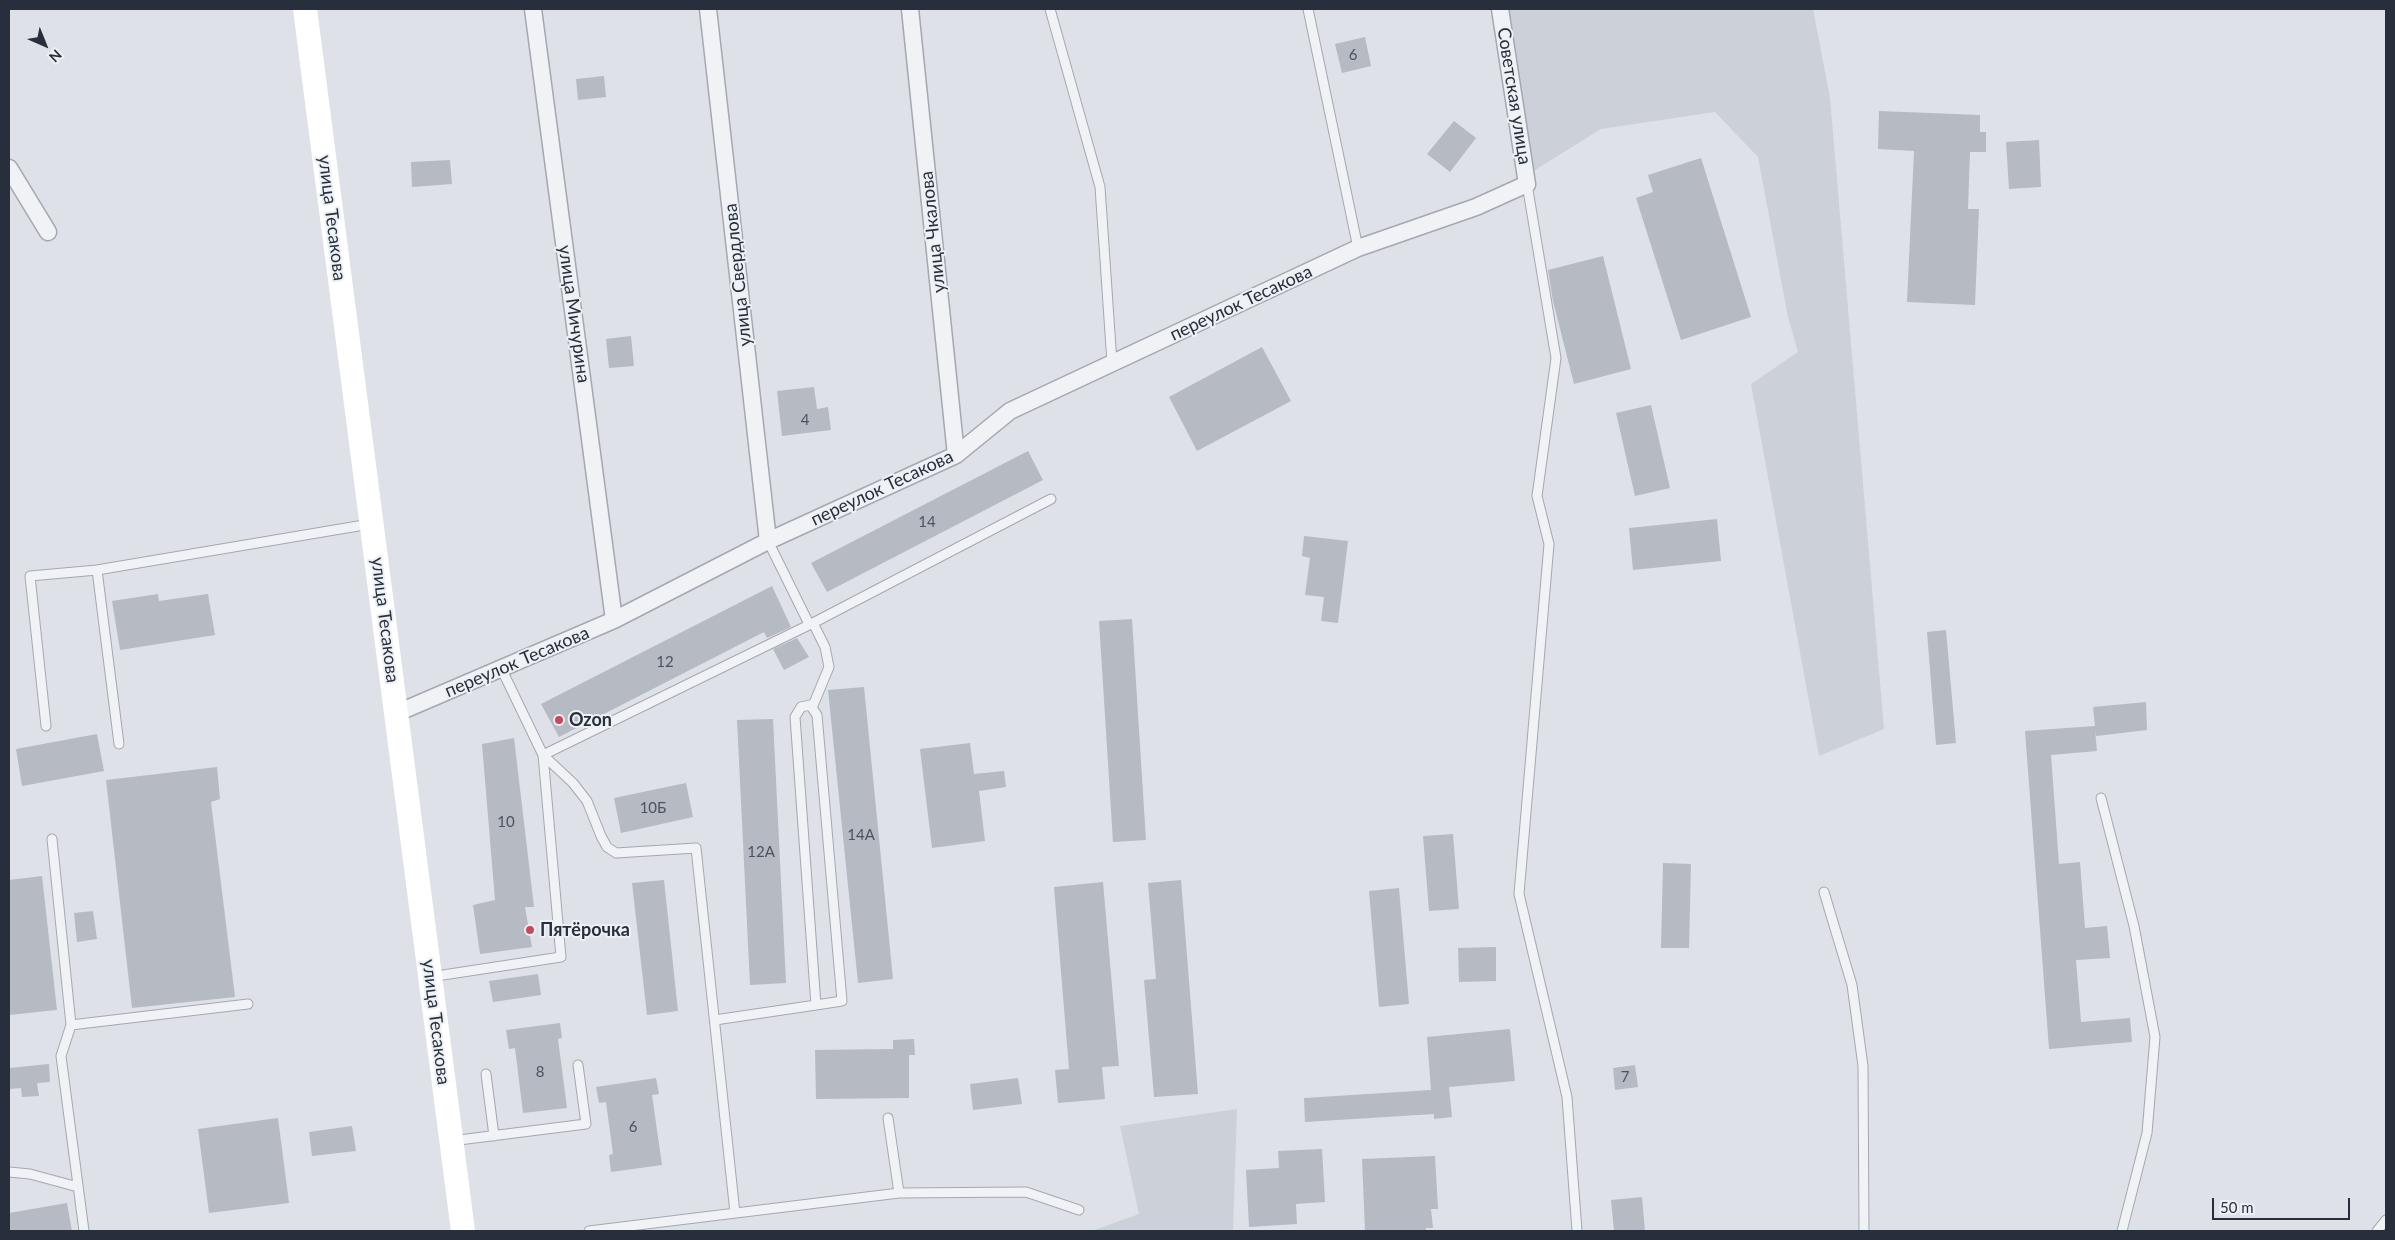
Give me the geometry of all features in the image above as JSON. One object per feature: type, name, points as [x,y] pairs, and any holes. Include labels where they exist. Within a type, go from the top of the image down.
[{"type":"main road","name":"улица Тесакова","points":[[305,9],[463,1231]]},
{"type":"street","name":"улица Мичурина","points":[[533,9],[614,620]]},
{"type":"street","name":"улица Свердлова","points":[[708,9],[768,541]]},
{"type":"street","name":"улица Чкалова","points":[[910,9],[956,455]]},
{"type":"street","name":"Советская улица","points":[[1500,9],[1527,184]]},
{"type":"street","points":[[9,168],[48,232]]},
{"type":"street","name":"переулок Тесакова","points":[[397,713],[614,620],[768,541],[956,455],[1010,411],[1112,363],[1358,248],[1476,207],[1527,184]]},
{"type":"lane","points":[[1050,9],[1100,187],[1112,363]]},
{"type":"lane","points":[[1308,9],[1358,248]]},
{"type":"lane","points":[[1527,184],[1556,358],[1537,496],[1549,544],[1519,894],[1567,1097],[1577,1231]]},
{"type":"lane","points":[[543,755],[811,624],[1051,499]]},
{"type":"lane","points":[[46,726],[30,576],[97,570],[372,524]]},
{"type":"lane","points":[[768,541],[825,647],[829,667],[812,708]]},
{"type":"lane","points":[[97,570],[119,744]]},
{"type":"lane","points":[[430,977],[561,957],[543,755],[501,668]]},
{"type":"lane","points":[[715,1020],[816,1005],[842,1001],[817,715],[810,705],[801,707],[795,717],[816,1005]]},
{"type":"lane","points":[[543,755],[573,783],[587,801],[600,836],[607,847],[616,853],[696,848],[735,1213]]},
{"type":"lane","points":[[2101,798],[2134,926],[2155,1037],[2147,1133],[2122,1231]]},
{"type":"lane","points":[[52,839],[71,1025],[61,1056],[84,1231]]},
{"type":"lane","points":[[1824,892],[1852,985],[1863,1066],[1864,1231]]},
{"type":"lane","points":[[71,1025],[248,1004]]},
{"type":"lane","points":[[451,1141],[586,1124],[578,1065]]},
{"type":"lane","points":[[486,1074],[494,1136]]},
{"type":"lane","points":[[888,1118],[899,1193]]},
{"type":"lane","points":[[9,1172],[30,1174],[78,1187]]},
{"type":"lane","points":[[589,1231],[899,1193],[1026,1192],[1079,1210]]},
{"type":"lane","points":[[2377,1231],[2386,1220]]},
{"type":"shaded area","points":[[1502,9],[1813,9],[1830,98],[1884,729],[1819,756],[1751,384],[1798,352],[1788,317],[1758,157],[1715,112],[1601,129],[1527,175]]},
{"type":"shaded area","points":[[1237,1109],[1233,1231],[1092,1231],[1139,1214],[1120,1126]]},
{"type":"building","points":[[1365,37],[1371,66],[1342,73],[1335,44]]},
{"type":"building","points":[[604,76],[606,97],[578,100],[576,79]]},
{"type":"building","points":[[1879,111],[1980,115],[1980,132],[1986,132],[1986,152],[1970,152],[1968,209],[1979,209],[1975,305],[1907,302],[1914,151],[1878,149]]},
{"type":"building","points":[[1454,121],[1476,138],[1450,172],[1427,154]]},
{"type":"building","points":[[2039,140],[2041,187],[2009,189],[2006,142]]},
{"type":"building","points":[[1701,158],[1751,317],[1681,340],[1636,198],[1653,192],[1648,175]]},
{"type":"building","points":[[450,160],[452,184],[412,187],[411,162]]},
{"type":"building","points":[[1603,256],[1631,369],[1574,384],[1553,301],[1548,270]]},
{"type":"building","points":[[631,336],[634,366],[609,368],[606,339]]},
{"type":"building","points":[[1262,347],[1291,401],[1197,451],[1169,397]]},
{"type":"building","points":[[814,387],[817,409],[828,407],[831,430],[782,436],[777,391]]},
{"type":"building","points":[[1651,405],[1670,488],[1635,496],[1616,413]]},
{"type":"building","points":[[1028,451],[1043,480],[827,592],[811,563]]},
{"type":"building","points":[[1717,519],[1721,561],[1633,570],[1629,528]]},
{"type":"building","points":[[1304,536],[1348,541],[1338,623],[1321,621],[1324,597],[1305,595],[1310,558],[1302,556]]},
{"type":"building","points":[[772,586],[791,627],[767,638],[764,632],[559,737],[541,704]]},
{"type":"building","points":[[158,594],[159,601],[208,594],[215,635],[120,650],[112,601]]},
{"type":"building","points":[[1132,619],[1146,840],[1113,842],[1099,621]]},
{"type":"building","points":[[1946,630],[1956,743],[1936,745],[1927,632]]},
{"type":"building","points":[[797,638],[809,657],[784,670],[773,649]]},
{"type":"building","points":[[864,687],[893,979],[858,983],[828,690]]},
{"type":"building","points":[[2146,702],[2147,730],[2096,736],[2095,730],[2097,751],[2051,755],[2059,864],[2080,862],[2085,928],[2107,926],[2110,958],[2076,960],[2081,1022],[2130,1018],[2132,1042],[2049,1049],[2025,731],[2095,726],[2093,707]]},
{"type":"building","points":[[773,719],[786,983],[750,985],[737,720]]},
{"type":"building","points":[[97,734],[104,771],[22,786],[16,749]]},
{"type":"building","points":[[514,738],[534,907],[525,907],[532,947],[480,954],[473,905],[495,900],[482,744]]},
{"type":"building","points":[[970,743],[974,774],[1004,771],[1006,787],[979,791],[985,841],[932,848],[920,749]]},
{"type":"building","points":[[217,767],[220,799],[211,802],[235,997],[132,1008],[106,780]]},
{"type":"building","points":[[686,783],[693,817],[621,833],[614,798]]},
{"type":"building","points":[[1453,834],[1459,909],[1429,911],[1423,836]]},
{"type":"building","points":[[1663,863],[1691,864],[1689,948],[1661,948]]},
{"type":"building","points":[[42,876],[57,1010],[9,1015],[9,880]]},
{"type":"building","points":[[664,880],[678,1011],[647,1015],[632,883]]},
{"type":"building","points":[[1181,880],[1198,1094],[1154,1097],[1144,980],[1156,979],[1148,883]]},
{"type":"building","points":[[1103,882],[1119,1066],[1102,1067],[1105,1099],[1058,1103],[1055,1070],[1069,1069],[1054,887]]},
{"type":"building","points":[[1399,888],[1409,1004],[1379,1007],[1369,891]]},
{"type":"building","points":[[93,911],[97,939],[77,942],[74,913]]},
{"type":"building","points":[[1496,947],[1496,981],[1459,982],[1458,948]]},
{"type":"building","points":[[538,974],[541,995],[493,1002],[489,981]]},
{"type":"building","points":[[560,1023],[562,1038],[558,1039],[567,1108],[523,1113],[515,1048],[509,1049],[506,1030]]},
{"type":"building","points":[[1510,1029],[1515,1081],[1449,1087],[1452,1117],[1434,1119],[1434,1114],[1305,1122],[1304,1098],[1431,1090],[1427,1037]]},
{"type":"building","points":[[914,1039],[915,1055],[909,1055],[909,1098],[816,1099],[815,1050],[893,1049],[893,1040]]},
{"type":"building","points":[[49,1064],[50,1082],[37,1083],[39,1096],[22,1097],[21,1088],[10,1089],[9,1068]]},
{"type":"building","points":[[1635,1065],[1638,1087],[1615,1090],[1613,1068]]},
{"type":"building","points":[[656,1078],[659,1094],[652,1095],[662,1165],[611,1172],[609,1155],[613,1154],[606,1102],[599,1103],[596,1087]]},
{"type":"building","points":[[1018,1078],[1022,1104],[973,1110],[970,1084]]},
{"type":"building","points":[[278,1118],[289,1203],[209,1213],[198,1129]]},
{"type":"building","points":[[352,1126],[356,1151],[312,1156],[309,1132]]},
{"type":"building","points":[[1322,1149],[1325,1202],[1296,1204],[1297,1224],[1249,1227],[1246,1170],[1279,1168],[1278,1151]]},
{"type":"building","points":[[1435,1156],[1438,1209],[1431,1209],[1433,1228],[1426,1228],[1426,1231],[1365,1231],[1362,1159]]},
{"type":"building","points":[[1642,1197],[1645,1231],[1614,1231],[1611,1200]]},
{"type":"building","points":[[67,1203],[72,1231],[9,1231],[9,1213]]},
{"type":"place","name":"Ozon","points":[[559,720]]},
{"type":"place","name":"Пятёрочка","points":[[530,930]]}]
